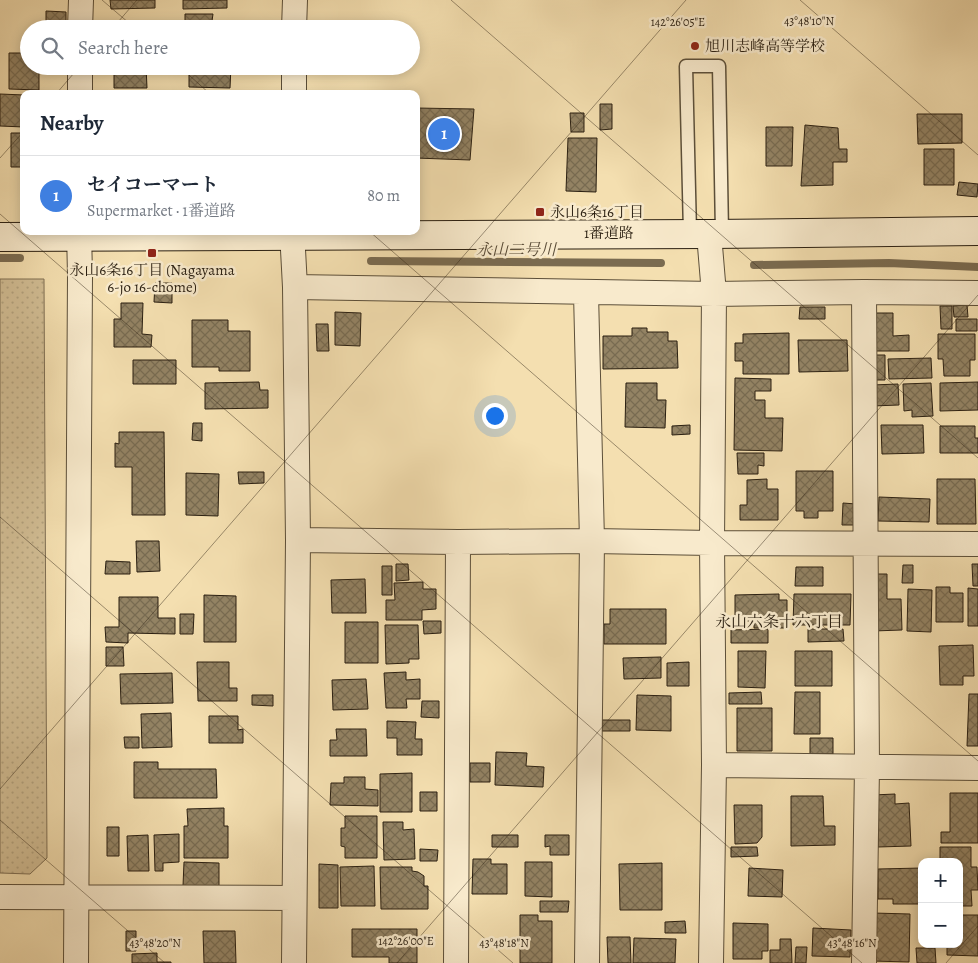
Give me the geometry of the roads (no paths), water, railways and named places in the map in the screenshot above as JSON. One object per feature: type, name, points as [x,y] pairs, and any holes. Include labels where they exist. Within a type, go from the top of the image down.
[{"type":"street","points":[[80,20],[81,0]]},
{"type":"street","points":[[294,0],[294,20]]},
{"type":"street","points":[[80,75],[80,90]]},
{"type":"street","points":[[294,75],[294,90]]},
{"type":"street","name":"1番道路","points":[[420,233],[978,231]]},
{"type":"street","points":[[707,233],[714,294],[712,543],[714,765],[711,963]]},
{"type":"street","name":"1番道路","points":[[0,237],[53,235]]},
{"type":"street","points":[[76,963],[79,235]]},
{"type":"street","points":[[292,235],[295,287],[298,540],[294,963]]},
{"type":"street","points":[[295,287],[586,293],[978,293]]},
{"type":"street","points":[[864,292],[867,767],[864,963]]},
{"type":"street","points":[[586,293],[592,541],[587,963]]},
{"type":"street","points":[[298,540],[978,544]]},
{"type":"street","points":[[456,963],[458,542]]},
{"type":"street","points":[[714,765],[978,768]]},
{"type":"street","points":[[0,897],[294,898]]},
{"type":"lane","points":[[686,66],[719,66],[707,233],[686,66]]},
{"type":"waterway","name":"永山二号川","points":[[0,258],[20,258]]},
{"type":"waterway","name":"永山二号川","points":[[371,261],[661,263]]},
{"type":"waterway","name":"永山二号川","points":[[754,265],[889,263],[978,267]]},
{"type":"place","name":"旭川志峰高等学校","points":[[695,46]]},
{"type":"place","name":"セイコーマート","points":[[444,134]]},
{"type":"place","name":"永山6条16丁目","points":[[540,212]]},
{"type":"place","name":"永山6条16丁目 (Nagayama 6-jo 16-chome)","points":[[152,253]]},
{"type":"district","name":"永山六条十六丁目","points":[[779,621]]}]
